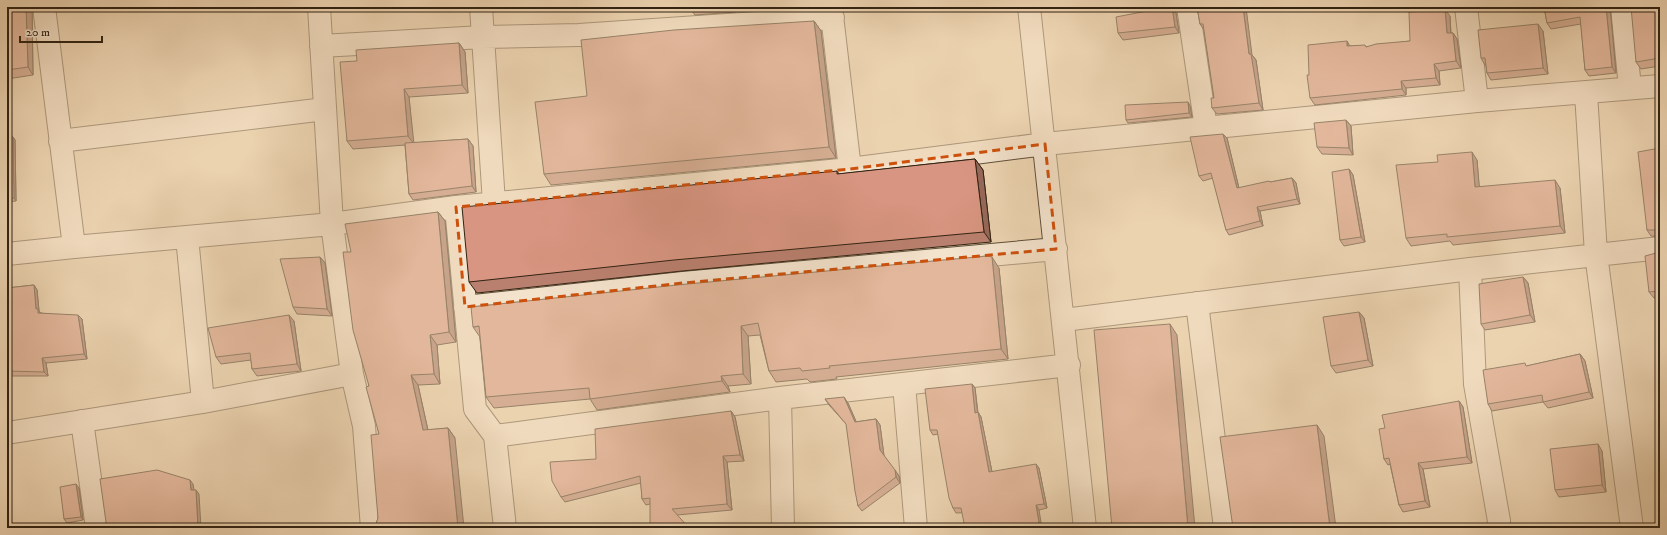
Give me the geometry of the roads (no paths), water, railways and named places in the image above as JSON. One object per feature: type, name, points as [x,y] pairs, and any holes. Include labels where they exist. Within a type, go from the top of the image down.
[{"type":"street","points":[[44,7],[74,246]]},
{"type":"street","points":[[319,7],[332,224],[352,374],[364,426],[372,528]]},
{"type":"street","points":[[481,7],[494,203]]},
{"type":"street","points":[[1029,7],[1064,320],[1085,528]]},
{"type":"street","points":[[1188,7],[1206,128]]},
{"type":"street","points":[[1466,7],[1477,101]]},
{"type":"street","points":[[1622,7],[1630,88]]},
{"type":"street","points":[[321,46],[483,37],[579,35],[832,12],[850,169]]},
{"type":"street","points":[[7,254],[74,246],[332,224],[456,207],[850,169],[1045,144],[1477,101],[1660,86]]},
{"type":"street","points":[[1586,93],[1596,254],[1632,528]]},
{"type":"street","points":[[60,141],[325,109]]},
{"type":"street","points":[[456,207],[475,409],[495,436],[505,528]]},
{"type":"street","points":[[187,237],[203,402]]},
{"type":"street","points":[[1064,320],[1470,269],[1660,248]]},
{"type":"street","points":[[465,307],[691,282],[1056,249]]},
{"type":"street","points":[[1470,269],[1475,384],[1499,521],[1498,528]]},
{"type":"street","points":[[1197,303],[1225,528]]},
{"type":"street","points":[[495,436],[780,398],[1068,365]]},
{"type":"street","points":[[7,433],[203,402],[352,374]]},
{"type":"street","points":[[904,384],[916,528]]},
{"type":"street","points":[[780,398],[783,528]]},
{"type":"street","points":[[82,421],[97,528]]}]
